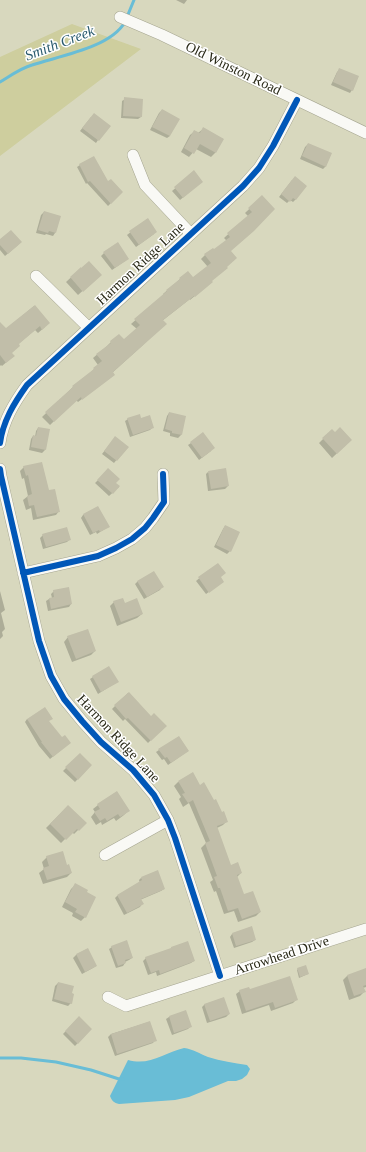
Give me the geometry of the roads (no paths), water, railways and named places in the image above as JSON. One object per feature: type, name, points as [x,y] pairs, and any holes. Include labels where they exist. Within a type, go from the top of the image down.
[{"type":"street","name":"Old Winston Road","points":[[125,19],[162,35],[366,133]]},
{"type":"street","name":"Harmon Ridge Lane","points":[[0,436],[10,412],[27,385],[243,186],[259,168],[273,146],[297,100]]},
{"type":"street","points":[[132,155],[145,185],[191,234]]},
{"type":"street","points":[[36,276],[89,328]]},
{"type":"street","name":"Harmon Ridge Lane","points":[[0,468],[39,641],[52,676],[64,699],[101,742],[133,770],[154,795],[168,820],[175,838],[220,976]]},
{"type":"street","points":[[23,573],[98,556],[132,539],[145,528],[164,502],[163,474]]},
{"type":"street","points":[[105,855],[168,820]]},
{"type":"street","name":"Arrowhead Drive","points":[[108,997],[126,1006],[366,929]]},
{"type":"water","points":[[184,1048],[208,1057],[247,1065],[250,1069],[247,1075],[242,1079],[228,1081],[189,1097],[175,1100],[119,1104],[112,1100],[110,1096],[128,1060],[150,1060]]},
{"type":"waterway","name":"Smith Creek","points":[[127,17],[134,0]]},
{"type":"waterway","name":"Smith Creek","points":[[0,82],[28,66],[96,45],[118,31],[125,22]]},
{"type":"waterway","points":[[0,1058],[21,1058],[56,1062],[123,1079]]}]
